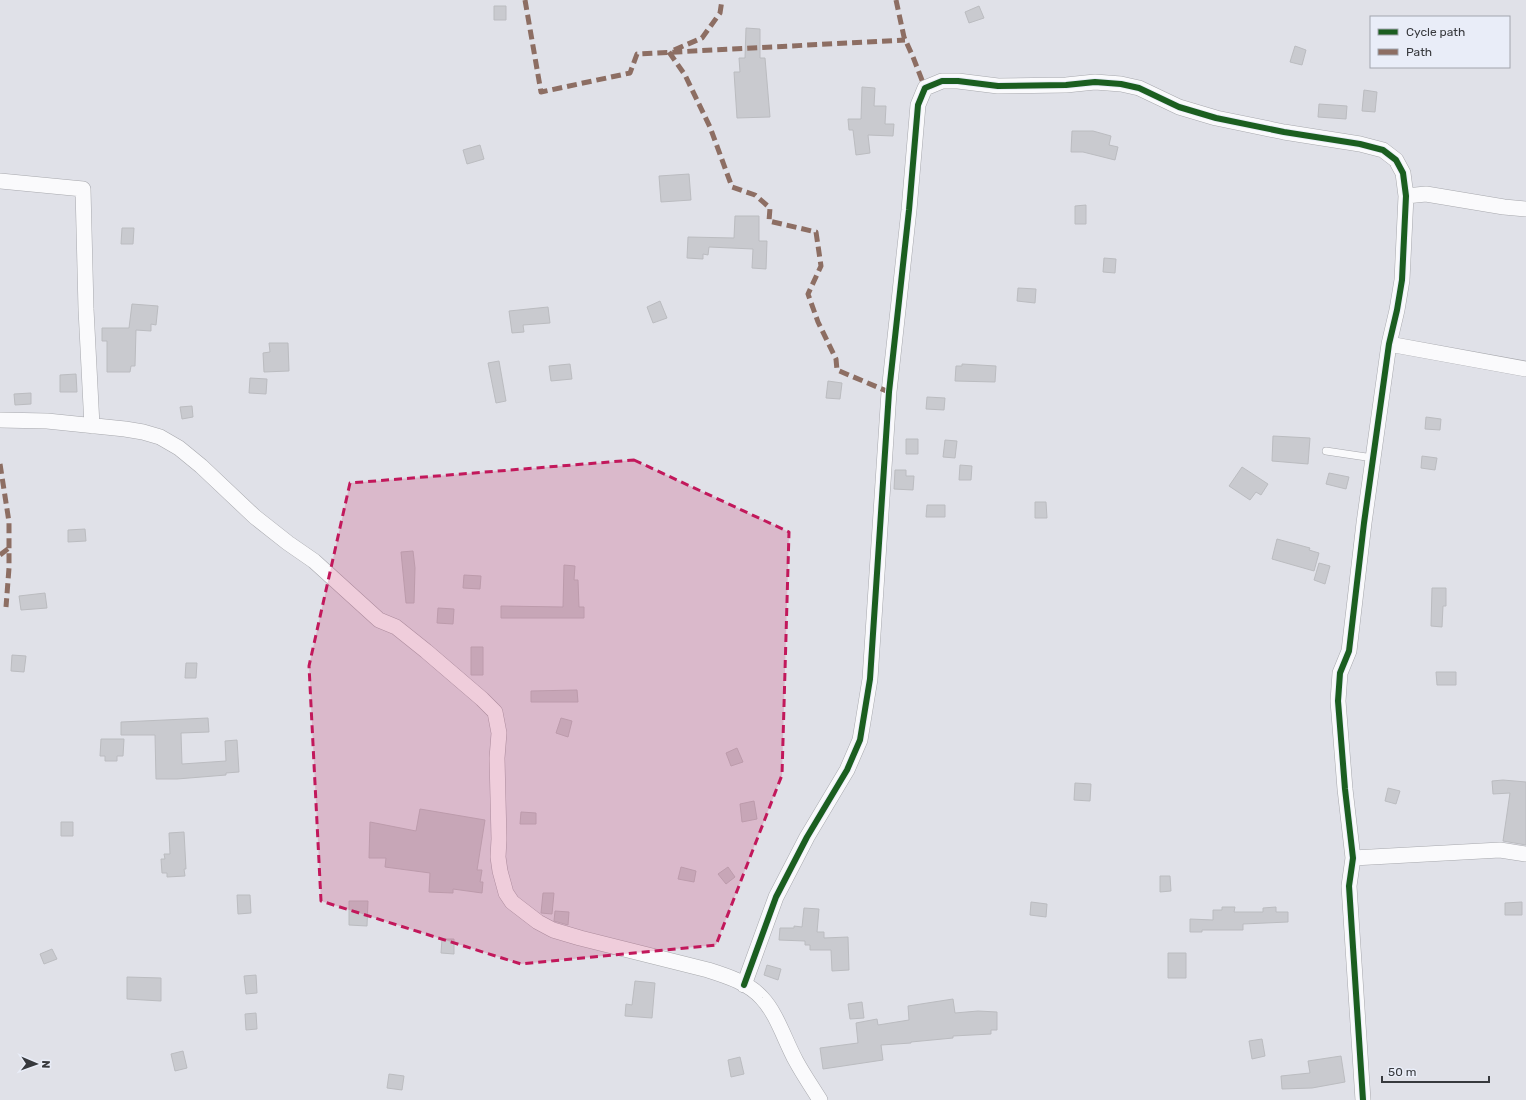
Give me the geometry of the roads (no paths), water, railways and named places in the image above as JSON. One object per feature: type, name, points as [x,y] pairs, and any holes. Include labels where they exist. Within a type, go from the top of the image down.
[{"type":"street","points":[[744,985],[776,897],[807,837],[847,770],[860,740],[870,679],[889,392],[918,105],[925,88],[942,81],[958,81],[998,86],[1066,85],[1095,82],[1121,84],[1139,88],[1179,107],[1216,118],[1284,132],[1360,144],[1383,150],[1396,160],[1403,173],[1406,196],[1402,280],[1389,344],[1349,651],[1340,673],[1338,701],[1345,788],[1353,858],[1349,886],[1363,1100]]},
{"type":"street","points":[[0,181],[83,189],[86,309],[92,426]]},
{"type":"street","points":[[1406,196],[1426,194],[1504,207],[1526,209]]},
{"type":"street","points":[[1389,344],[1526,369]]},
{"type":"street","points":[[0,420],[47,421],[142,432],[160,437],[179,448],[201,466],[255,517],[314,561],[379,620],[396,627],[426,651],[495,712],[499,733],[497,758],[498,857],[506,892],[512,902],[538,922],[560,932],[708,970],[751,988],[762,998],[771,1010],[796,1062],[820,1100]]},
{"type":"street","points":[[1353,858],[1500,850],[1526,854]]},
{"type":"lane","points":[[1326,451],[1373,458]]}]
